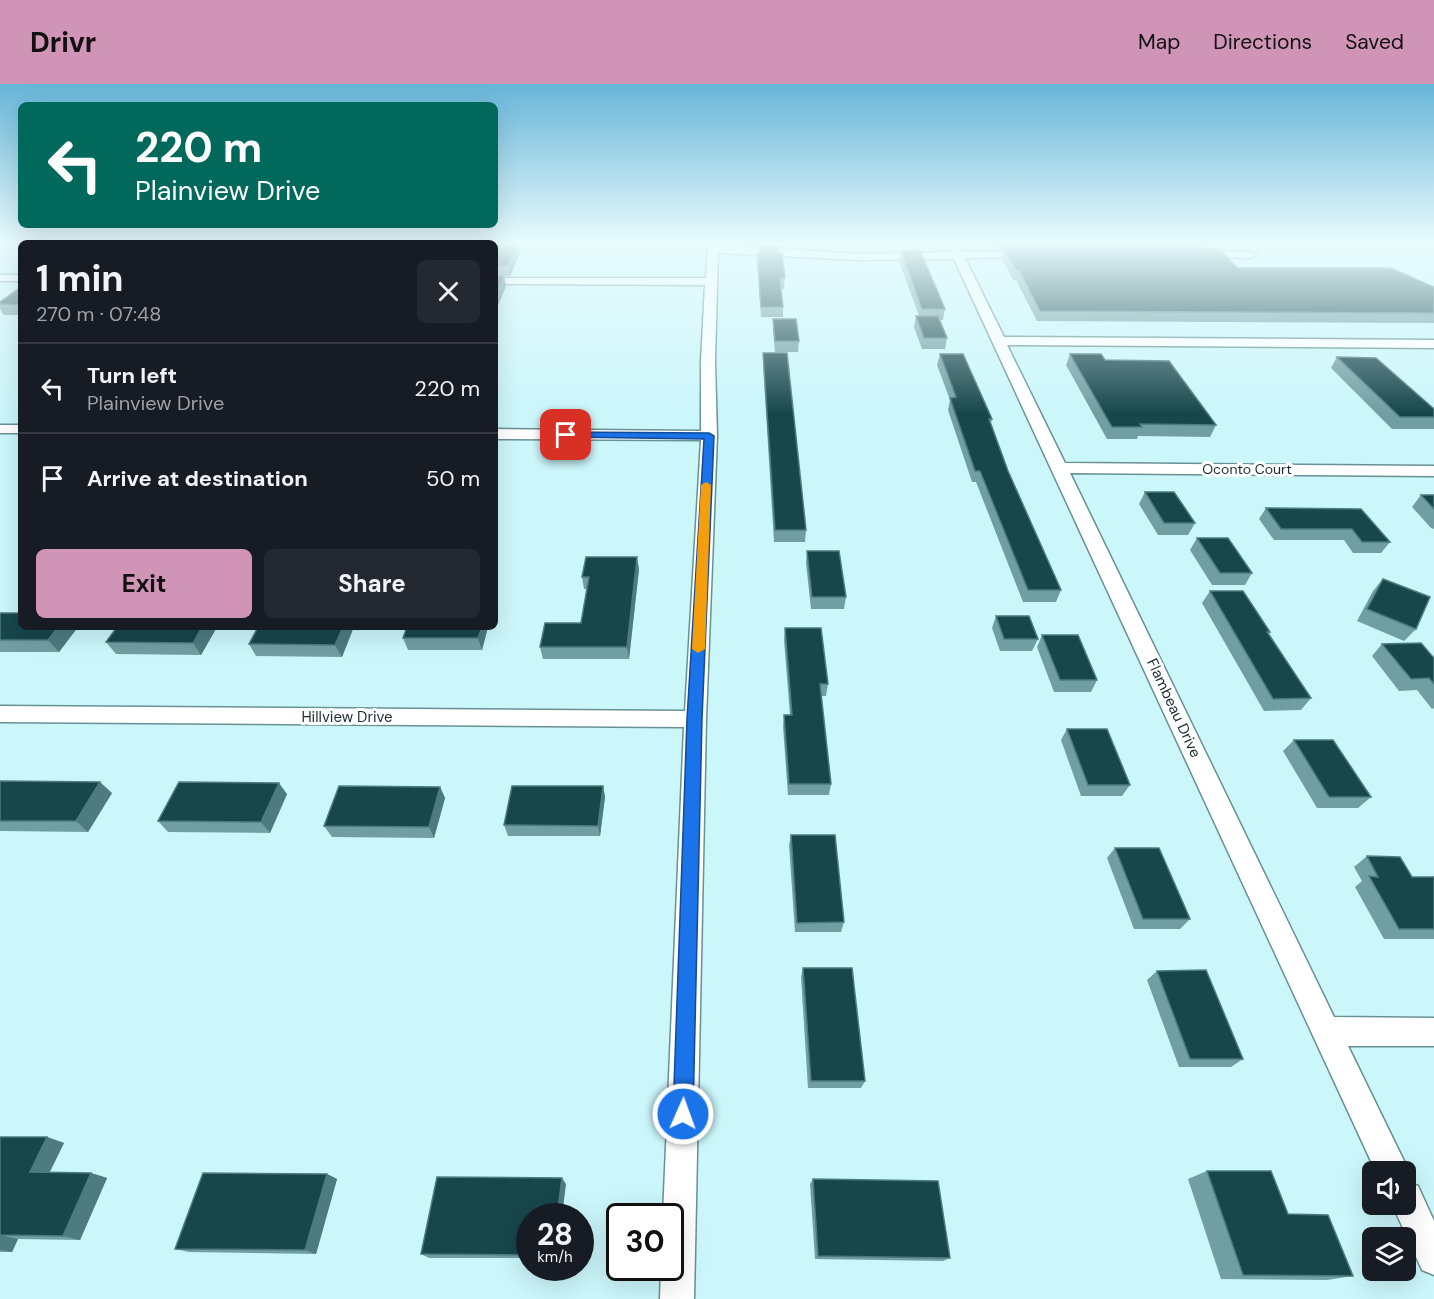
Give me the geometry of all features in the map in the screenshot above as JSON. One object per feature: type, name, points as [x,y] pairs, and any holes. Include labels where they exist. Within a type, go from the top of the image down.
[{"type":"street","points":[[677,1299],[694,719],[709,436],[710,301]]},
{"type":"street","name":"Flambeau Drive","points":[[980,301],[1388,1161]]},
{"type":"street","points":[[999,341],[1434,344]]},
{"type":"street","points":[[0,429],[18,429]]},
{"type":"street","points":[[498,434],[709,436]]},
{"type":"street","name":"Oconto Court","points":[[1061,468],[1434,471]]},
{"type":"street","name":"Hillview Drive","points":[[0,714],[694,719]]},
{"type":"street","points":[[1327,1031],[1434,1032]]},
{"type":"street","points":[[1414,1215],[1434,1258]]},
{"type":"building","points":[[18,301],[18,305],[0,304],[0,302]]},
{"type":"building","points":[[761,301],[782,301],[783,307],[761,307]]},
{"type":"building","points":[[919,301],[941,301],[945,309],[922,309]]},
{"type":"building","points":[[1035,301],[1434,301],[1434,313],[1040,311]]},
{"type":"building","points":[[916,316],[938,316],[947,338],[924,338]]},
{"type":"building","points":[[773,319],[796,319],[799,341],[775,341]]},
{"type":"building","points":[[763,353],[787,353],[806,530],[775,530]]},
{"type":"building","points":[[940,354],[963,354],[992,419],[989,419],[1008,471],[1061,590],[1028,590],[980,471],[975,471],[950,398],[956,397]]},
{"type":"building","points":[[1070,354],[1101,354],[1105,360],[1169,361],[1216,425],[1140,424],[1142,427],[1112,427]]},
{"type":"building","points":[[1337,357],[1376,358],[1434,409],[1434,417],[1400,417]]},
{"type":"building","points":[[1145,492],[1174,492],[1195,523],[1164,523]]},
{"type":"building","points":[[1421,495],[1434,495],[1434,509]]},
{"type":"building","points":[[1266,508],[1361,509],[1390,542],[1362,542],[1352,529],[1281,529]]},
{"type":"building","points":[[1197,538],[1228,538],[1252,573],[1220,573]]},
{"type":"building","points":[[807,551],[839,551],[846,597],[812,597]]},
{"type":"building","points":[[586,557],[637,557],[627,647],[540,647],[545,623],[581,623],[589,577],[582,577]]},
{"type":"building","points":[[1383,579],[1430,597],[1416,629],[1367,609]]},
{"type":"building","points":[[1210,591],[1243,591],[1311,698],[1273,699]]},
{"type":"building","points":[[0,613],[18,613],[18,630],[56,630],[48,640],[0,640]]},
{"type":"building","points":[[996,616],[1029,616],[1038,639],[1004,639]]},
{"type":"building","points":[[785,628],[821,628],[828,684],[820,684],[831,784],[789,784],[784,715],[792,715]]},
{"type":"building","points":[[115,630],[200,630],[193,643],[106,642]]},
{"type":"building","points":[[256,630],[342,630],[335,645],[249,644]]},
{"type":"building","points":[[406,630],[481,630],[478,638],[403,638]]},
{"type":"building","points":[[1042,635],[1078,635],[1097,680],[1060,680]]},
{"type":"building","points":[[1421,643],[1434,657],[1434,684],[1429,678],[1411,679],[1382,644]]},
{"type":"building","points":[[1067,729],[1107,729],[1130,785],[1088,785]]},
{"type":"building","points":[[1294,740],[1333,740],[1371,797],[1329,797]]},
{"type":"building","points":[[0,781],[100,782],[76,821],[0,821]]},
{"type":"building","points":[[179,782],[279,783],[261,822],[158,821]]},
{"type":"building","points":[[339,786],[440,787],[429,827],[324,826]]},
{"type":"building","points":[[512,786],[603,786],[598,826],[504,825]]},
{"type":"building","points":[[791,835],[835,835],[844,922],[797,923]]},
{"type":"building","points":[[1115,848],[1159,848],[1190,919],[1143,919]]},
{"type":"building","points":[[1367,856],[1400,857],[1412,877],[1434,877],[1434,929],[1399,929],[1369,876],[1378,877]]},
{"type":"building","points":[[803,968],[852,968],[865,1081],[811,1081]]},
{"type":"building","points":[[1206,970],[1243,1059],[1190,1059],[1157,971]]},
{"type":"building","points":[[0,1137],[47,1137],[30,1172],[91,1173],[63,1236],[0,1235]]},
{"type":"building","points":[[1207,1171],[1271,1171],[1288,1214],[1328,1215],[1353,1276],[1243,1275]]},
{"type":"building","points":[[203,1173],[327,1174],[305,1250],[175,1249]]},
{"type":"building","points":[[437,1177],[562,1178],[559,1203],[516,1203],[516,1255],[421,1254]]},
{"type":"building","points":[[813,1179],[938,1181],[950,1258],[818,1256]]},
{"type":"slow traffic","points":[[698,649],[706,485]]},
{"type":"route","points":[[566,435],[709,436],[694,719],[683,1114]]}]
